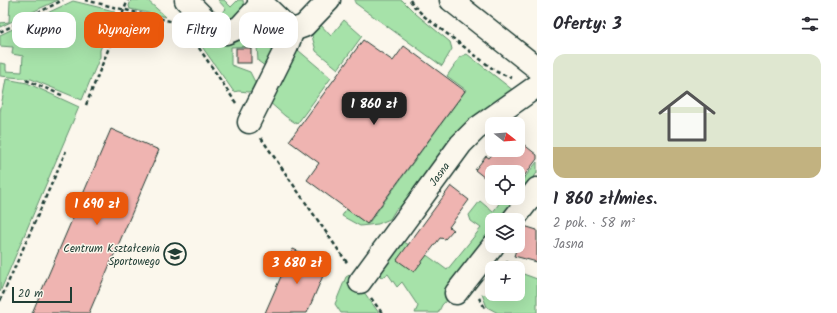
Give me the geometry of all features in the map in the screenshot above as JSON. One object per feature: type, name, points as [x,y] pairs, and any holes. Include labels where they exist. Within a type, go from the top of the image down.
[{"type":"street","points":[[186,0],[214,28],[226,33],[240,27],[261,2],[271,12]]},
{"type":"street","points":[[298,28],[304,26],[329,0]]},
{"type":"street","points":[[451,0],[536,81]]},
{"type":"street","points":[[249,122],[286,48]]},
{"type":"street","name":"Jasna","points":[[360,282],[461,144],[476,129],[536,81]]},
{"type":"street","points":[[518,213],[537,189]]},
{"type":"street","points":[[466,293],[498,253]]},
{"type":"path","points":[[0,32],[63,0]]},
{"type":"path","points":[[85,0],[172,21]]},
{"type":"path","points":[[86,105],[128,0]]},
{"type":"path","points":[[410,0],[425,17],[497,72],[517,80],[536,81]]},
{"type":"path","points":[[199,48],[382,313]]},
{"type":"path","points":[[26,80],[64,96]]},
{"type":"path","points":[[0,301],[66,151]]},
{"type":"path","points":[[498,253],[510,261]]},
{"type":"path","points":[[466,293],[485,308]]},
{"type":"green space","points":[[10,0],[58,0],[32,12],[12,12],[12,21],[0,27],[0,23],[9,22]]},
{"type":"green space","points":[[131,0],[147,0],[160,12],[144,12],[130,9],[129,6]]},
{"type":"green space","points":[[218,0],[224,0],[231,7],[238,0],[243,0],[244,9],[239,12],[239,14],[231,22],[231,12],[223,12],[226,9]]},
{"type":"green space","points":[[355,0],[402,0],[416,14],[450,42],[452,49],[442,66],[355,3]]},
{"type":"green space","points":[[73,1],[114,11],[84,12],[84,48],[101,48],[100,57],[82,100],[31,79],[0,76],[0,63],[6,64],[6,71],[22,72],[23,56],[12,54],[13,48],[76,48],[76,12],[49,12]]},
{"type":"green space","points":[[344,20],[362,36],[338,69],[316,51],[311,32],[319,23],[331,36]]},
{"type":"green space","points":[[12,29],[12,47],[0,46],[0,35]]},
{"type":"green space","points":[[239,40],[239,47],[231,47],[231,42]]},
{"type":"green space","points":[[203,48],[231,48],[231,65],[250,72],[256,84],[253,89],[249,92],[234,92]]},
{"type":"green space","points":[[257,48],[276,48],[265,66],[258,61]]},
{"type":"green space","points":[[298,50],[331,78],[297,124],[268,101],[292,52]]},
{"type":"green space","points":[[467,54],[514,91],[490,117],[485,117],[485,123],[416,198],[396,209],[390,219],[378,224],[360,226],[342,216],[346,209],[368,224],[466,90],[447,76],[460,57]]},
{"type":"green space","points":[[6,79],[27,83],[79,107],[0,292],[0,112]]},
{"type":"green space","points":[[537,162],[537,173],[525,189],[525,177]]},
{"type":"green space","points":[[480,201],[493,212],[498,205],[513,205],[506,213],[485,213],[485,241],[458,278],[453,293],[442,305],[438,313],[415,313],[418,306],[402,282],[397,287],[388,274],[383,277],[378,276],[393,253],[404,242],[428,256],[447,270],[481,228],[471,221],[469,215]]},
{"type":"green space","points":[[351,274],[379,313],[341,313],[335,304],[346,277]]},
{"type":"green space","points":[[525,275],[537,279],[537,313],[498,313],[487,307],[482,294],[485,295],[485,301],[525,301]]},
{"type":"building","points":[[363,40],[393,61],[404,46],[465,91],[367,224],[307,180],[319,163],[289,141]]},
{"type":"building","points":[[236,48],[251,48],[251,63],[236,63]]},
{"type":"building","points":[[111,129],[159,150],[89,313],[32,313]]},
{"type":"building","points":[[525,146],[537,155],[537,159],[525,175],[525,165],[485,165],[485,178],[475,170],[485,157],[525,157]]},
{"type":"building","points":[[451,186],[469,200],[449,227],[453,230],[445,239],[440,238],[414,272],[397,260]]},
{"type":"building","points":[[525,226],[537,230],[537,262],[514,256],[515,253],[525,253]]},
{"type":"building","points":[[293,249],[328,264],[307,313],[265,313]]},
{"type":"place","name":"Centrum Kształcenia Sportowego","points":[[175,254]]}]
